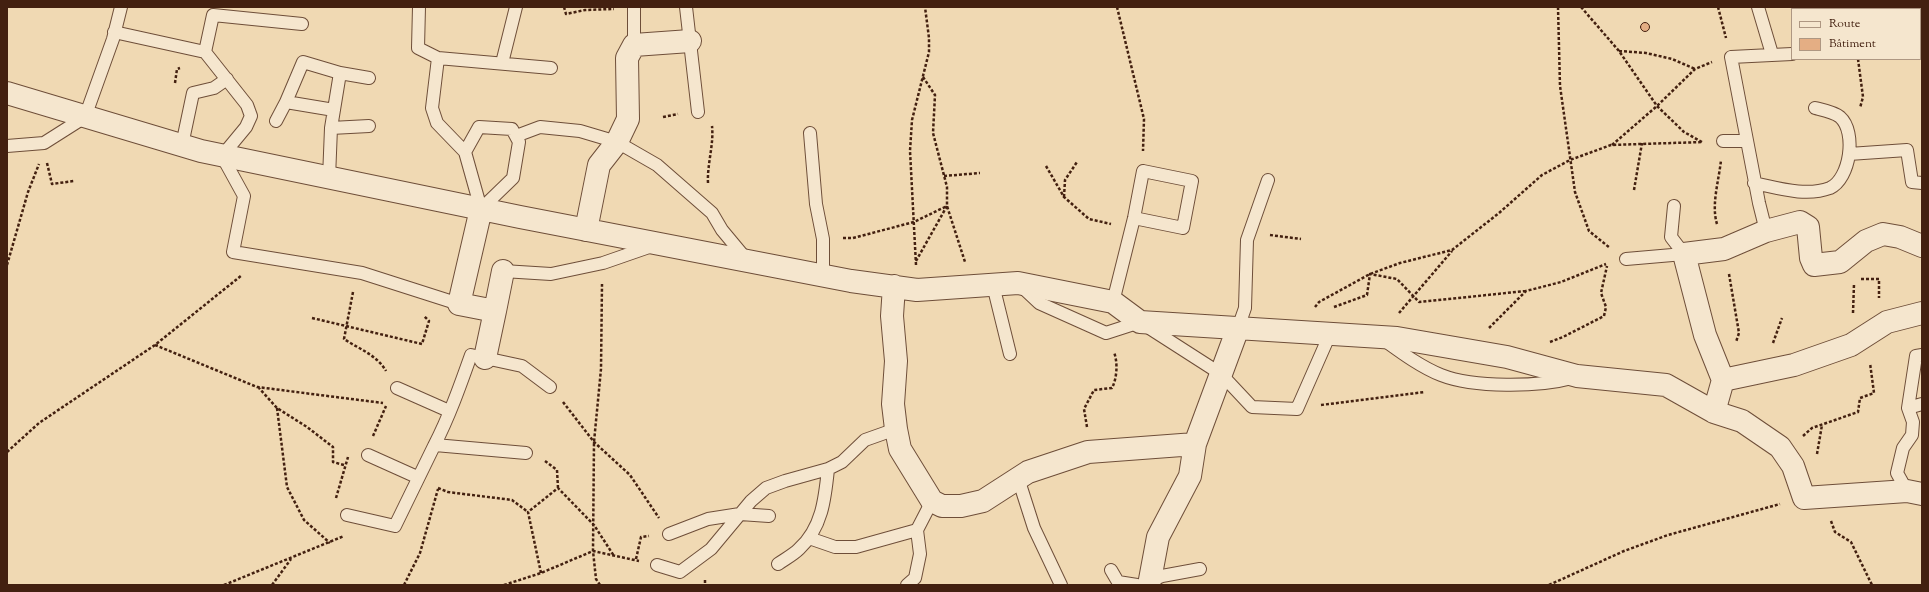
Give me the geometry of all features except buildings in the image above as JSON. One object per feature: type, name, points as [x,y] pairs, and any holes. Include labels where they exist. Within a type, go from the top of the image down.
[{"type":"street","points":[[586,230],[599,165],[617,142],[628,119],[627,58],[634,45],[690,41]]},
{"type":"street","points":[[7,93],[182,146],[222,156],[586,230],[823,275],[917,290],[1018,283],[1113,302],[1140,322],[1379,336],[1507,357],[1577,376],[1666,385],[1714,412],[1742,421],[1780,447],[1813,497],[1914,492]]},
{"type":"street","points":[[481,209],[460,304],[495,311]]},
{"type":"street","points":[[1714,412],[1723,380],[1705,335],[1684,254],[1724,249],[1766,231],[1800,222],[1808,227],[1811,258],[1814,265],[1840,262],[1866,241],[1883,234],[1900,237],[1922,246]]},
{"type":"street","points":[[485,358],[504,271]]},
{"type":"street","points":[[894,286],[892,316],[896,361],[893,404],[896,429],[900,449],[932,501],[942,506],[961,506],[983,501],[1028,472],[1088,452],[1195,444]]},
{"type":"street","points":[[1723,380],[1794,364],[1851,345],[1887,322],[1922,313]]},
{"type":"street","points":[[1144,584],[1158,537],[1190,476],[1195,444],[1238,328]]},
{"type":"lane","points":[[7,146],[44,148],[85,116],[121,7]]},
{"type":"lane","points":[[419,7],[418,48],[438,58],[551,68]]},
{"type":"lane","points":[[502,63],[516,7]]},
{"type":"lane","points":[[686,7],[698,112]]},
{"type":"lane","points":[[1758,7],[1772,54]]},
{"type":"lane","points":[[634,8],[634,45]]},
{"type":"lane","points":[[206,52],[213,15],[302,24]]},
{"type":"lane","points":[[114,32],[206,52],[247,105],[251,116],[246,127],[222,156],[244,196],[234,252],[358,273],[460,304]]},
{"type":"lane","points":[[1766,231],[1754,182],[1730,57],[1791,54]]},
{"type":"lane","points":[[438,58],[432,108],[437,123],[464,152],[481,209],[513,178],[519,142],[512,129],[479,127],[464,152]]},
{"type":"lane","points":[[276,121],[303,62],[340,73],[370,78]]},
{"type":"lane","points":[[330,178],[331,128],[340,73]]},
{"type":"lane","points":[[182,146],[193,93],[214,88],[227,79]]},
{"type":"lane","points":[[286,102],[334,110]]},
{"type":"lane","points":[[1754,182],[1792,191],[1821,190],[1832,187],[1841,179],[1850,148],[1849,130],[1840,118],[1829,112],[1815,108]]},
{"type":"lane","points":[[331,128],[369,126]]},
{"type":"lane","points":[[516,136],[540,127],[580,131],[617,142],[657,165],[712,213],[722,230],[748,261]]},
{"type":"lane","points":[[810,133],[816,204],[823,239],[823,275]]},
{"type":"lane","points":[[1723,141],[1746,141]]},
{"type":"lane","points":[[1849,154],[1907,150],[1912,182],[1922,183]]},
{"type":"lane","points":[[1113,302],[1132,223],[1142,171],[1192,181],[1183,228],[1132,223]]},
{"type":"lane","points":[[1238,328],[1245,308],[1247,240],[1268,180]]},
{"type":"lane","points":[[1674,206],[1671,238],[1684,254]]},
{"type":"lane","points":[[504,271],[552,274],[603,263],[660,244]]},
{"type":"lane","points":[[1626,259],[1684,254]]},
{"type":"lane","points":[[1018,283],[1039,303],[1106,333],[1140,322],[1221,374],[1252,407],[1297,409],[1330,334]]},
{"type":"lane","points":[[983,286],[1010,354]]},
{"type":"lane","points":[[1379,336],[1414,361],[1442,376],[1482,384],[1553,383],[1577,376]]},
{"type":"lane","points":[[347,515],[395,526],[417,477],[435,445],[471,355],[522,366],[550,387]]},
{"type":"lane","points":[[1914,492],[1898,473],[1903,448],[1912,436],[1913,422],[1908,408],[1916,356],[1922,355]]},
{"type":"lane","points":[[397,388],[449,411]]},
{"type":"lane","points":[[1908,408],[1922,404]]},
{"type":"lane","points":[[657,565],[680,572],[711,549],[740,514],[766,488],[785,481],[828,470],[842,462],[865,440],[896,429]]},
{"type":"lane","points":[[435,445],[526,453]]},
{"type":"lane","points":[[368,455],[417,477]]},
{"type":"lane","points":[[778,564],[799,550],[809,538],[818,521],[825,502],[828,470]]},
{"type":"lane","points":[[1018,478],[1034,528],[1060,585]]},
{"type":"lane","points":[[908,585],[915,578],[920,554],[917,530],[932,501]]},
{"type":"lane","points":[[669,534],[708,519],[740,514],[769,516]]},
{"type":"lane","points":[[809,538],[835,547],[856,547],[917,530]]},
{"type":"lane","points":[[1111,570],[1118,582],[1144,584],[1162,576],[1200,569]]},
{"type":"path","points":[[564,7],[566,14],[585,10],[634,8]]},
{"type":"path","points":[[917,290],[910,151],[912,120],[929,52],[929,38],[925,7]]},
{"type":"path","points":[[1116,7],[1144,119],[1142,171]]},
{"type":"path","points":[[1558,7],[1560,86],[1575,192],[1589,231],[1601,243],[1626,259]]},
{"type":"path","points":[[1581,7],[1619,51],[1656,106],[1684,132],[1702,142]]},
{"type":"path","points":[[1612,146],[1695,69],[1730,57],[1718,7]]},
{"type":"path","points":[[1619,51],[1646,53],[1672,59],[1695,69]]},
{"type":"path","points":[[1845,125],[1858,111],[1863,97],[1858,60]]},
{"type":"path","points":[[922,77],[935,94],[933,133],[947,187],[947,206],[983,286]]},
{"type":"path","points":[[663,117],[698,112],[710,112],[713,138],[707,169],[708,189],[712,213]]},
{"type":"path","points":[[1379,336],[1452,250],[1499,213],[1542,175],[1570,160],[1612,146],[1723,141]]},
{"type":"path","points":[[1634,190],[1642,144]]},
{"type":"path","points":[[44,148],[52,184],[74,181]]},
{"type":"path","points":[[7,265],[28,192],[44,148]]},
{"type":"path","points":[[1064,198],[1064,180],[1076,162]]},
{"type":"path","points":[[1046,166],[1064,198],[1089,219],[1132,223]]},
{"type":"path","points":[[944,176],[980,173]]},
{"type":"path","points":[[823,239],[853,238],[914,222],[947,206]]},
{"type":"path","points":[[916,261],[947,206]]},
{"type":"path","points":[[1250,232],[1300,239]]},
{"type":"path","points":[[1296,332],[1319,302],[1370,274],[1400,263],[1452,250]]},
{"type":"path","points":[[7,452],[40,422],[155,344],[265,258]]},
{"type":"path","points":[[600,585],[596,579],[593,551],[594,442],[601,369],[603,263]]},
{"type":"path","points":[[1370,274],[1397,279],[1412,297],[1419,302],[1526,291],[1561,282],[1607,264],[1601,293],[1606,307],[1604,316],[1563,337],[1549,342]]},
{"type":"path","points":[[358,273],[344,339],[356,348],[380,360],[397,388]]},
{"type":"path","points":[[1330,309],[1367,295],[1370,274]]},
{"type":"path","points":[[1780,447],[1799,440],[1812,428],[1858,412],[1860,398],[1874,393],[1868,351],[1874,331],[1880,279],[1854,279],[1853,315],[1874,331]]},
{"type":"path","points":[[1467,350],[1526,291]]},
{"type":"path","points":[[312,318],[347,325],[422,344],[430,321],[420,312],[426,293]]},
{"type":"path","points":[[1088,452],[1089,439],[1084,409],[1094,390],[1112,388],[1116,374],[1116,358],[1106,333]]},
{"type":"path","points":[[155,344],[257,387],[387,403],[369,444],[368,455],[348,456],[344,465],[336,498],[347,515]]},
{"type":"path","points":[[257,387],[277,408],[307,427],[333,447],[333,462],[344,465]]},
{"type":"path","points":[[550,387],[594,442],[630,475],[669,534],[641,537],[636,560]]},
{"type":"path","points":[[1297,409],[1428,391]]},
{"type":"path","points":[[277,408],[287,487],[304,520],[330,543]]},
{"type":"path","points":[[1818,460],[1816,455],[1822,425]]},
{"type":"path","points":[[526,453],[543,459],[558,470],[558,488],[594,525],[614,556]]},
{"type":"path","points":[[417,477],[448,492],[512,500],[528,512],[541,573]]},
{"type":"path","points":[[404,585],[420,553],[438,488]]},
{"type":"path","points":[[528,512],[558,488]]},
{"type":"path","points":[[1548,585],[1624,551],[1668,535],[1813,497],[1835,532],[1851,542],[1872,585]]},
{"type":"path","points":[[224,585],[330,543],[354,532],[367,520]]},
{"type":"path","points":[[504,585],[541,573],[593,551],[657,565]]},
{"type":"path","points":[[272,585],[291,558]]}]
